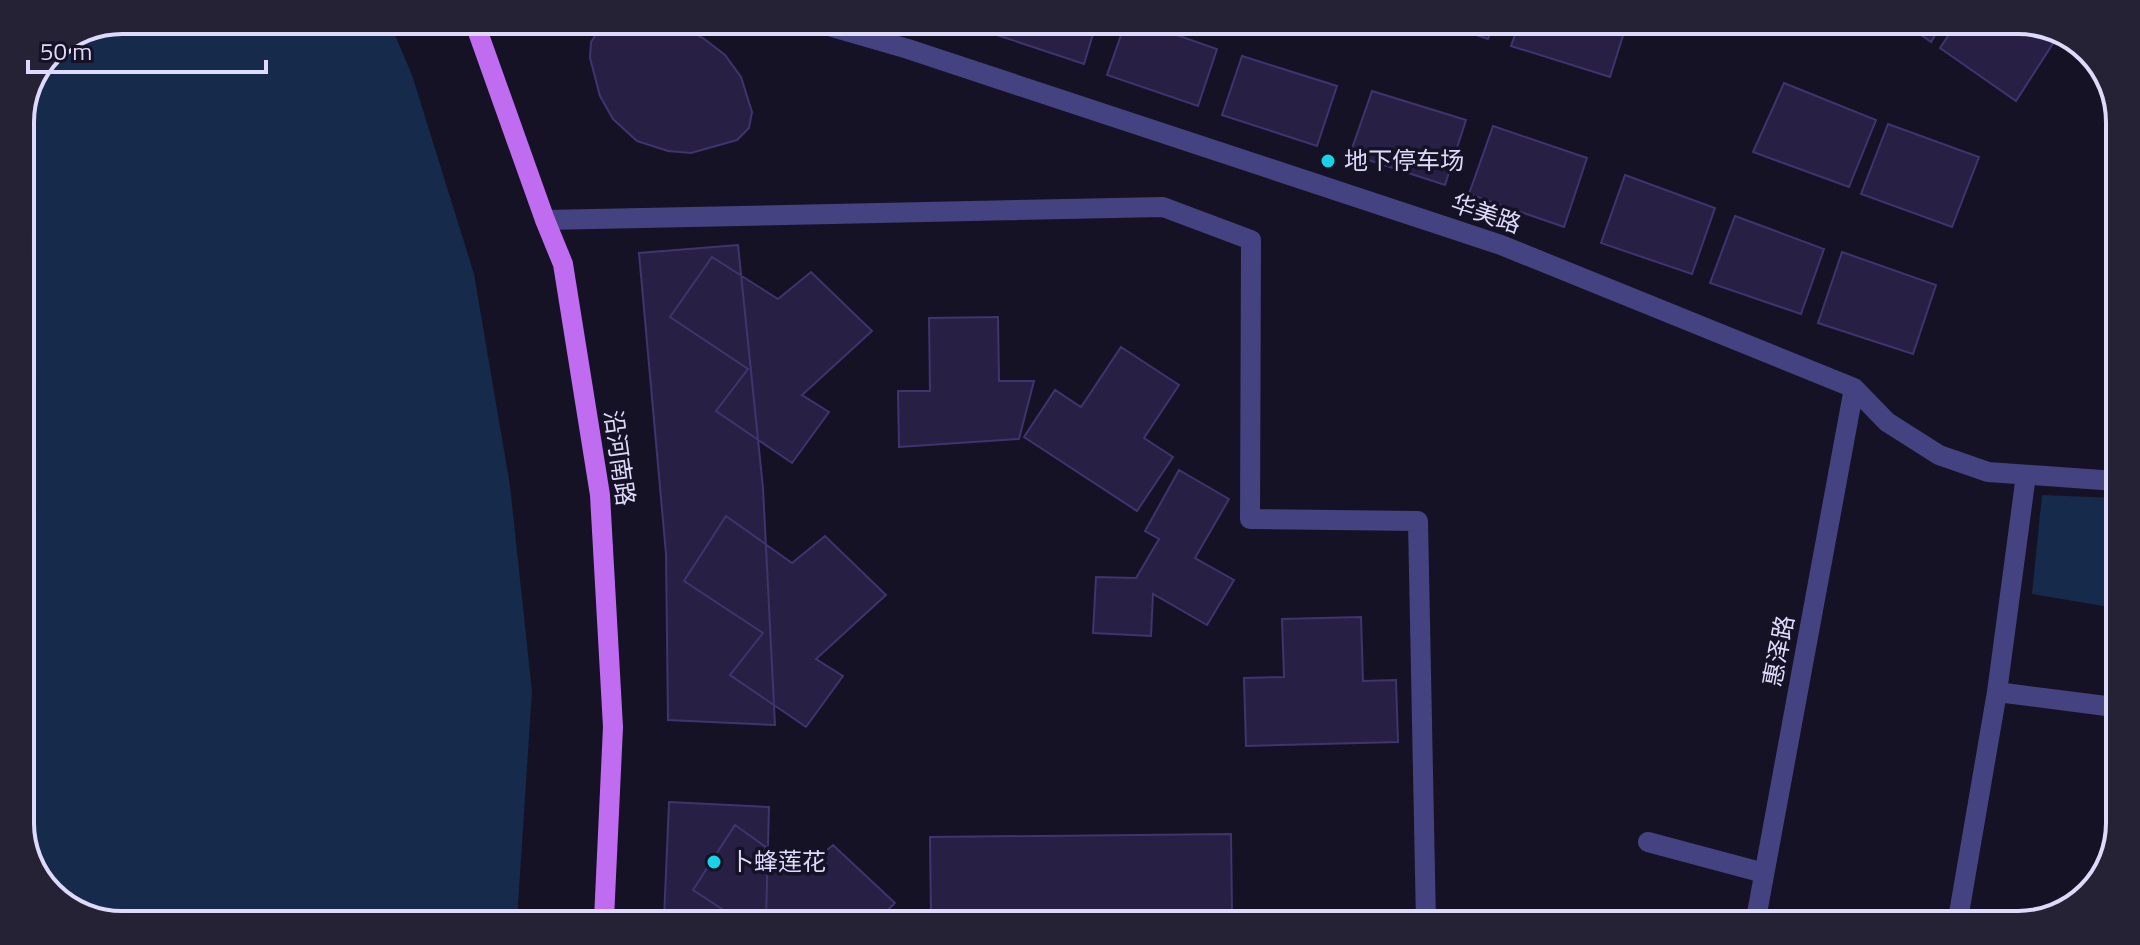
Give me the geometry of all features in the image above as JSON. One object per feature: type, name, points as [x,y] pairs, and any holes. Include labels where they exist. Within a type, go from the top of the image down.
[{"type":"main road","name":"沿河南路","points":[[479,34],[563,264],[600,495],[613,727],[604,911]]},
{"type":"street","name":"华美路","points":[[856,34],[1501,245],[1854,388],[1887,422],[1939,455],[1988,472],[2106,480]]},
{"type":"street","points":[[545,220],[1163,207],[1251,240],[1250,519],[1418,521],[1426,911]]},
{"type":"street","name":"惠泽路","points":[[1757,911],[1854,388]]},
{"type":"street","points":[[1959,911],[1997,692],[2026,475]]},
{"type":"street","points":[[1997,692],[2106,706]]},
{"type":"street","points":[[1648,842],[1764,873]]},
{"type":"water","points":[[122,34],[395,34],[412,75],[474,274],[510,486],[532,691],[518,911],[122,911],[105,909],[78,899],[68,893],[49,872],[39,851],[34,829],[34,116],[41,88],[49,73],[73,49],[88,41]]},
{"type":"water","points":[[2042,495],[2106,498],[2106,606],[2032,594]]},
{"type":"building","points":[[596,34],[695,34],[703,38],[725,55],[741,77],[752,112],[749,128],[737,140],[691,153],[668,151],[637,141],[613,119],[600,96],[590,58],[591,42]]},
{"type":"building","points":[[994,34],[1093,34],[1084,64]]},
{"type":"building","points":[[1121,34],[1174,34],[1217,49],[1198,106],[1107,75]]},
{"type":"building","points":[[1473,34],[1490,34],[1488,39]]},
{"type":"building","points":[[1515,34],[1623,34],[1610,77],[1511,46]]},
{"type":"building","points":[[1920,34],[1936,34],[1931,42]]},
{"type":"building","points":[[1949,34],[2018,34],[2054,42],[2016,101],[1940,48]]},
{"type":"building","points":[[1242,56],[1337,86],[1317,146],[1222,115]]},
{"type":"building","points":[[1784,83],[1876,120],[1849,187],[1753,152]]},
{"type":"building","points":[[1372,91],[1466,120],[1445,185],[1350,154]]},
{"type":"building","points":[[1888,124],[1979,157],[1952,227],[1861,194]]},
{"type":"building","points":[[1493,126],[1587,158],[1564,227],[1469,194]]},
{"type":"building","points":[[1625,175],[1715,208],[1692,274],[1601,243]]},
{"type":"building","points":[[1735,216],[1824,249],[1801,314],[1710,283]]},
{"type":"building","points":[[738,245],[763,488],[775,725],[668,720],[666,554],[639,253]]},
{"type":"building","points":[[1842,252],[1936,285],[1913,354],[1818,323]]},
{"type":"building","points":[[712,257],[778,299],[811,272],[872,331],[802,395],[829,412],[792,463],[716,411],[748,369],[670,317]]},
{"type":"building","points":[[998,317],[999,381],[1034,381],[1019,439],[899,447],[898,391],[930,391],[929,318]]},
{"type":"building","points":[[1121,347],[1179,385],[1144,438],[1173,457],[1137,511],[1024,437],[1055,390],[1081,407]]},
{"type":"building","points":[[1179,470],[1229,499],[1195,558],[1234,580],[1207,625],[1153,594],[1151,636],[1093,633],[1096,577],[1136,578],[1159,539],[1145,531]]},
{"type":"building","points":[[726,516],[792,563],[825,536],[886,595],[816,659],[843,676],[806,727],[730,675],[763,633],[684,581]]},
{"type":"building","points":[[1361,617],[1363,681],[1396,680],[1398,742],[1246,746],[1244,678],[1284,677],[1282,619]]},
{"type":"building","points":[[669,802],[769,807],[766,911],[664,911]]},
{"type":"building","points":[[735,825],[801,872],[833,845],[895,903],[887,911],[725,911],[693,890]]},
{"type":"building","points":[[1231,834],[1232,911],[931,911],[930,837]]},
{"type":"place","name":"地下停车场","points":[[1328,161]]},
{"type":"place","name":"卜蜂莲花","points":[[714,862]]}]
